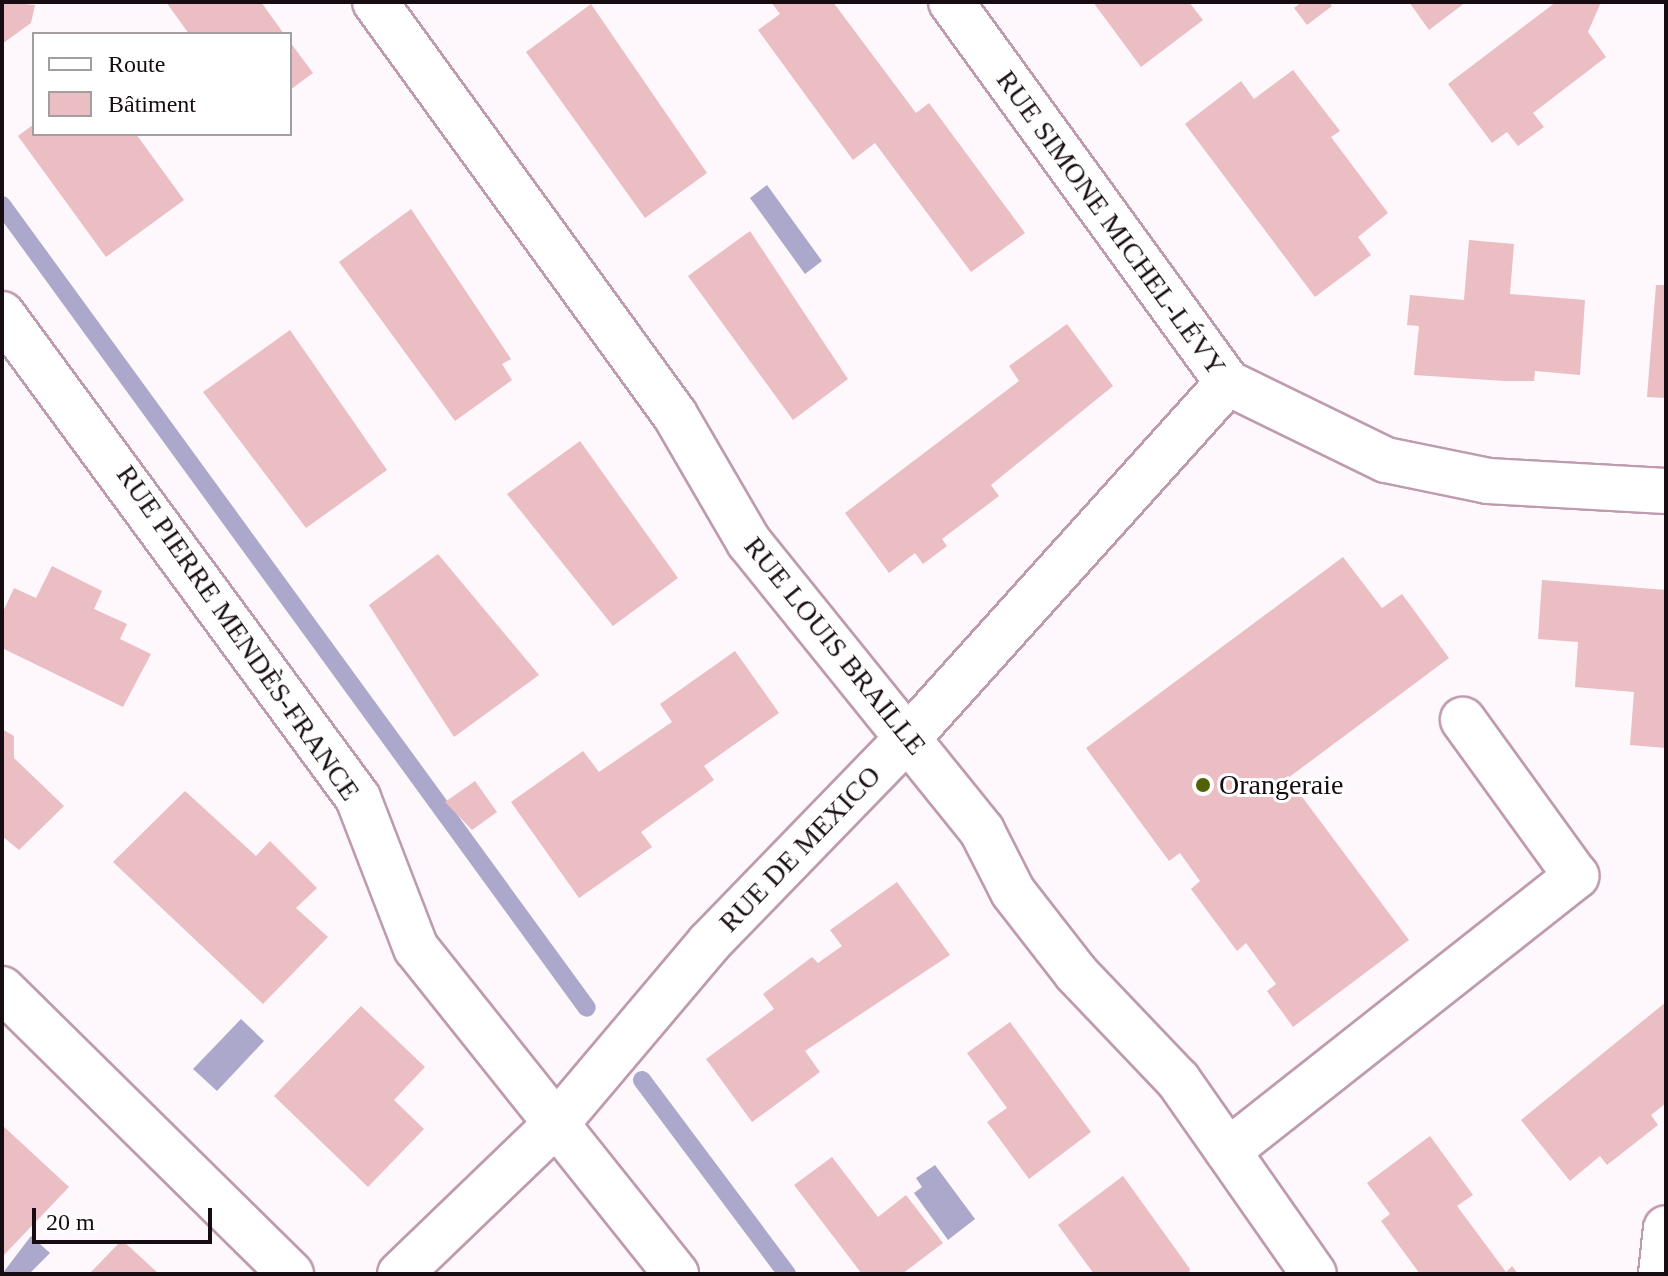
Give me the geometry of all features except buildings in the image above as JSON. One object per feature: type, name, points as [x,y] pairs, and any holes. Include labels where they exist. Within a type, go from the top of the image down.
[{"type":"street","name":"RUE LOUIS BRAILLE","points":[[375,2],[675,415],[749,542],[982,831],[1013,892],[1178,1080],[1314,1274]]},
{"type":"street","name":"RUE SIMONE MICHEL-LÉVY","points":[[951,2],[1228,383],[1386,460],[1488,481],[1666,491]]},
{"type":"street","name":"RUE PIERRE MENDÈS-FRANCE","points":[[2,314],[358,798],[416,948],[676,1274]]},
{"type":"street","name":"RUE DE MEXICO","points":[[400,1274],[557,1123],[709,943],[908,738],[1228,383]]},
{"type":"street","points":[[1228,1151],[1576,876],[1463,720]]},
{"type":"street","points":[[2,989],[291,1274]]},
{"type":"street","points":[[1661,1274],[1666,1228]]},
{"type":"shaded area","points":[[767,185],[822,261],[805,274],[750,198]]},
{"type":"shaded area","points":[[241,1019],[264,1041],[217,1091],[193,1069]]},
{"type":"shaded area","points":[[935,1165],[975,1219],[948,1240],[914,1193],[922,1187],[916,1178]]},
{"type":"shaded area","points":[[31,1236],[50,1253],[29,1274],[2,1274]]},
{"type":"waterway","points":[[2,205],[587,1008]]},
{"type":"waterway","points":[[642,1080],[787,1274]]},
{"type":"place","name":"Orangeraie","points":[[1203,785]]}]
